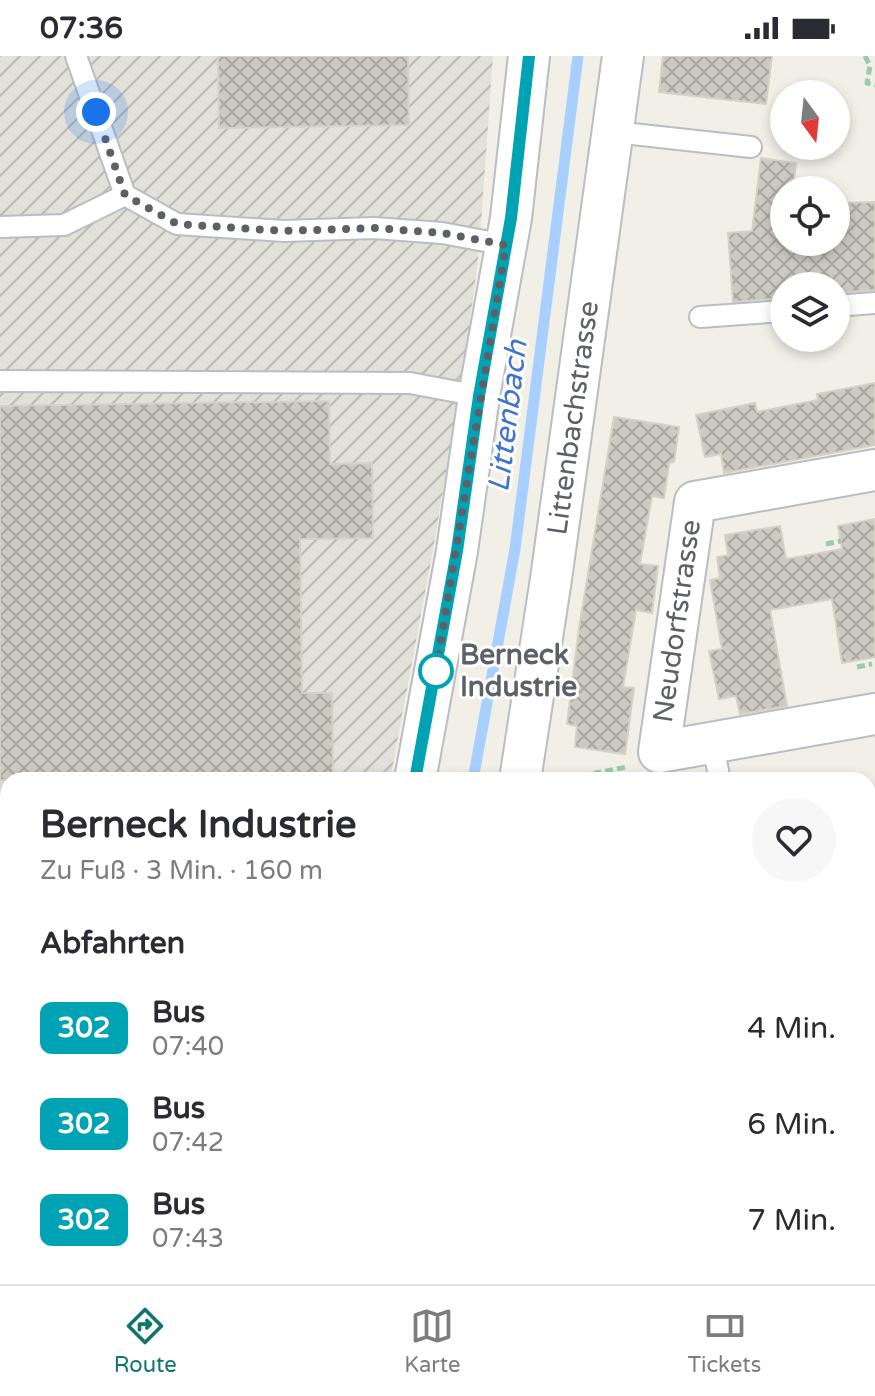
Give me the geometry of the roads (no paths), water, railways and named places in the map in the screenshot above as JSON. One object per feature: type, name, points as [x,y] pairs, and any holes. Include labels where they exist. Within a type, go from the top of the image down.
[{"type":"street","points":[[416,772],[457,551],[479,396],[506,245],[529,56]]},
{"type":"street","name":"Littenbachstrasse","points":[[521,772],[623,56]]},
{"type":"street","name":"Neudorfstrasse","points":[[875,470],[695,502],[659,752],[716,761],[875,714]]},
{"type":"lane","points":[[76,56],[125,195],[177,224],[284,231],[374,228],[442,233],[506,245]]},
{"type":"lane","points":[[614,132],[751,147]]},
{"type":"lane","points":[[0,227],[64,225],[125,195]]},
{"type":"lane","points":[[850,305],[875,303]]},
{"type":"lane","points":[[700,317],[770,312]]},
{"type":"lane","points":[[0,381],[410,383],[479,396]]},
{"type":"waterway","name":"Littenbach","points":[[474,772],[515,549],[578,56]]},
{"type":"place","name":"Berneck Industrie","points":[[436,671]]}]
